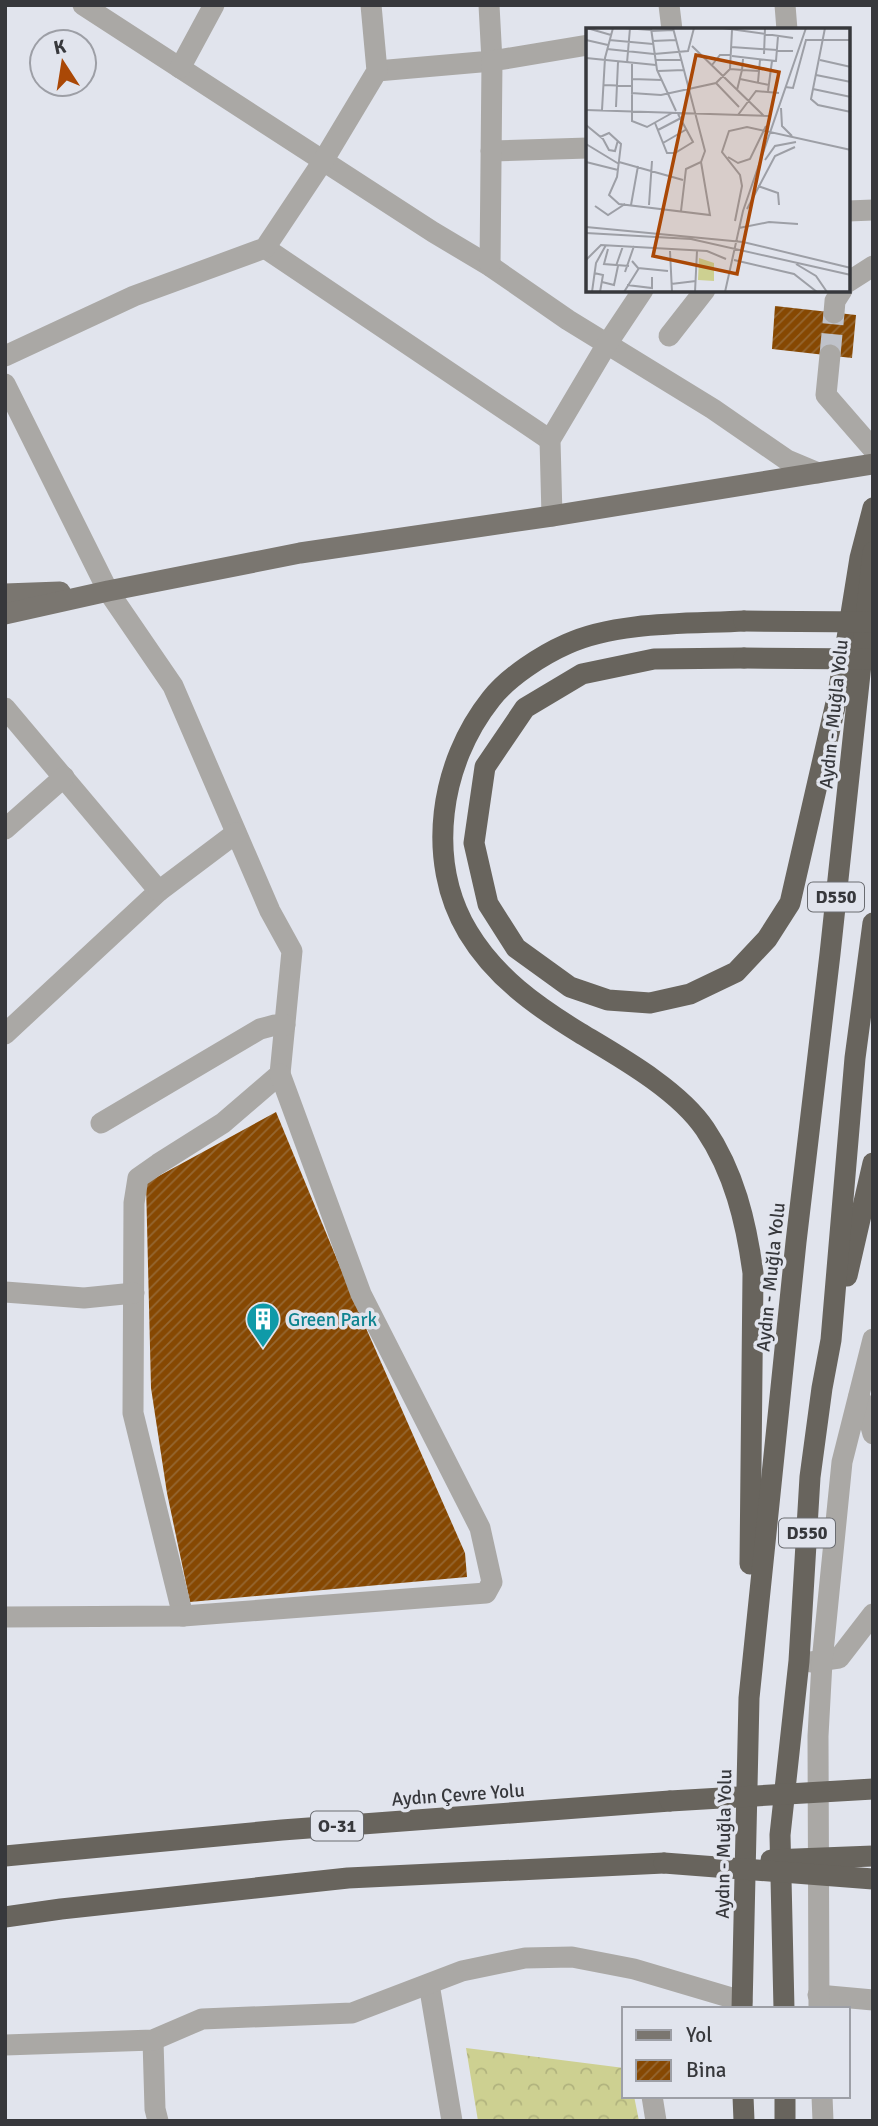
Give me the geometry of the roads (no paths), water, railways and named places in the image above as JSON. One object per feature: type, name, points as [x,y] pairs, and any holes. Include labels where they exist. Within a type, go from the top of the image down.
[{"type":"highway","points":[[873,508],[860,558],[838,694],[790,903],[767,939],[736,972],[690,994],[650,1003],[608,1000],[569,986],[516,948],[488,904],[474,843],[485,767],[525,708],[582,674],[654,659],[744,658],[873,659]]},
{"type":"highway","name":"Aydın - Muğla Yolu","points":[[742,2005],[749,1698],[796,1242],[873,552]]},
{"type":"highway","points":[[749,1698],[753,1273],[747,1228],[737,1194],[724,1162],[704,1127],[673,1095],[632,1064],[545,1012],[510,985],[489,961],[467,931],[453,898],[443,857],[444,801],[461,746],[491,698],[527,667],[568,643],[614,630],[744,621],[873,622]]},
{"type":"highway","name":"D550","points":[[784,2007],[780,1835],[799,1661],[810,1477],[831,1339],[855,1058],[873,923]]},
{"type":"highway","points":[[831,1339],[873,1163]]},
{"type":"highway","name":"Aydın Çevre Yolu","points":[[5,1856],[282,1830],[873,1789]]},
{"type":"highway","points":[[5,1917],[348,1878],[873,1856]]},
{"type":"highway","points":[[664,1863],[873,1879]]},
{"type":"highway","points":[[743,2098],[744,2121]]},
{"type":"highway","points":[[785,2098],[785,2121]]},
{"type":"main road","points":[[5,614],[300,553],[552,516],[873,464]]},
{"type":"main road","points":[[5,594],[108,591]]},
{"type":"street","points":[[83,5],[433,232],[490,266],[568,320],[713,409],[787,460],[818,473]]},
{"type":"street","points":[[180,68],[214,5]]},
{"type":"street","points":[[5,356],[134,296],[265,248],[323,161],[377,71],[371,5]]},
{"type":"street","points":[[489,5],[492,61],[490,266]]},
{"type":"street","points":[[669,5],[672,28]]},
{"type":"street","points":[[785,5],[787,28]]},
{"type":"street","points":[[377,71],[492,61],[586,45]]},
{"type":"street","points":[[491,151],[586,148]]},
{"type":"street","points":[[850,211],[873,210]]},
{"type":"street","points":[[265,248],[550,440]]},
{"type":"street","points":[[850,280],[873,266]]},
{"type":"street","points":[[552,516],[550,440],[642,292]]},
{"type":"street","points":[[668,336],[703,292]]},
{"type":"street","points":[[834,313],[835,301],[841,292]]},
{"type":"street","points":[[830,355],[826,395],[873,449]]},
{"type":"street","points":[[5,383],[108,591],[173,686],[270,911],[292,951],[280,1074],[360,1294],[480,1528],[492,1582],[486,1592],[183,1616],[5,1617]]},
{"type":"street","points":[[5,708],[159,891]]},
{"type":"street","points":[[5,829],[64,777]]},
{"type":"street","points":[[5,1034],[159,891],[236,833]]},
{"type":"street","points":[[102,1123],[260,1029],[285,1025]]},
{"type":"street","points":[[183,1616],[133,1413],[134,1203],[138,1178],[223,1123],[280,1074]]},
{"type":"street","points":[[5,1293],[84,1298],[134,1293]]},
{"type":"street","points":[[873,1339],[842,1462],[822,1662],[818,1736],[819,2002],[873,2000]]},
{"type":"street","points":[[859,1396],[873,1434]]},
{"type":"street","points":[[799,1661],[822,1662],[839,1658],[873,1614]]},
{"type":"street","points":[[5,2045],[153,2040],[202,2019],[352,2014],[461,1971],[525,1958],[572,1957],[634,1969],[742,2005]]},
{"type":"street","points":[[429,1984],[452,2121]]},
{"type":"street","points":[[153,2040],[155,2109],[158,2121]]},
{"type":"street","points":[[652,2098],[656,2121]]},
{"type":"street","points":[[822,2098],[823,2121]]},
{"type":"tunnel","points":[[830,355],[834,313]]},
{"type":"place","name":"Green Park","points":[[263,1349]]}]
